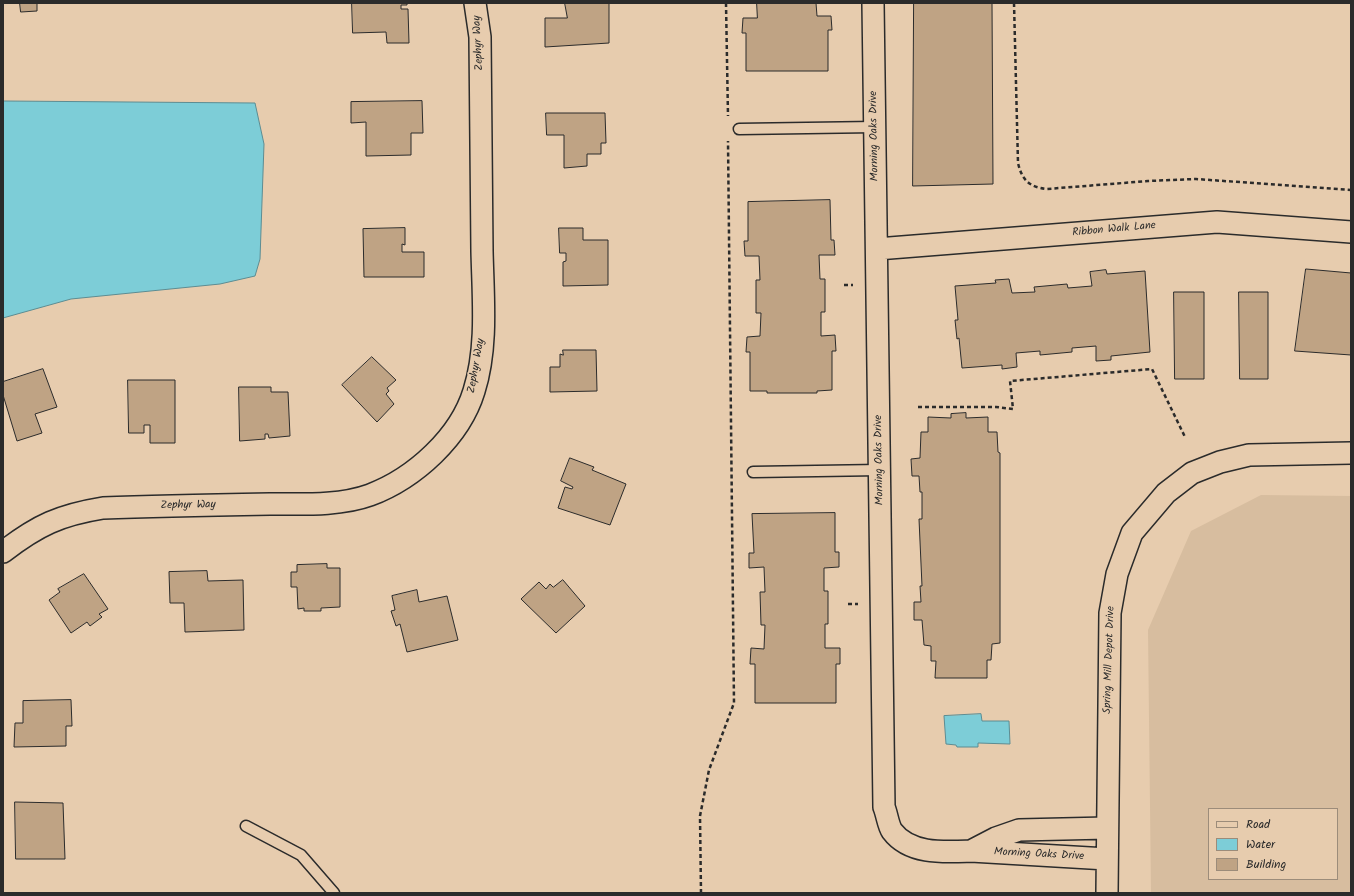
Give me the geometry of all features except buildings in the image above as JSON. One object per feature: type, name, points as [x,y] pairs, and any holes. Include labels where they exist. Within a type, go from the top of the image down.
[{"type":"street","name":"Zephyr Way","points":[[3,552],[27,533],[50,521],[74,512],[103,508],[306,503],[341,501],[369,496],[394,484],[416,469],[443,445],[460,420],[474,391],[480,360],[483,327],[480,37],[475,3]]},
{"type":"street","name":"Morning Oaks Drive","points":[[873,3],[884,807],[891,830],[905,843],[936,852],[971,851],[1107,859]]},
{"type":"street","name":"Ribbon Walk Lane","points":[[877,249],[1217,222],[1351,232]]},
{"type":"street","name":"Spring Mill Depot Drive","points":[[1107,893],[1110,613],[1117,574],[1132,533],[1166,493],[1192,473],[1220,462],[1249,455],[1351,453]]},
{"type":"street","name":"Morning Oaks Drive","points":[[971,851],[996,838],[1019,830],[1107,828]]},
{"type":"lane","points":[[739,129],[875,127]]},
{"type":"lane","points":[[752,472],[880,470]]},
{"type":"lane","points":[[246,826],[301,855],[334,893]]},
{"type":"path","points":[[726,3],[728,118]]},
{"type":"path","points":[[1014,3],[1018,163],[1021,176],[1027,183],[1036,188],[1047,189],[1148,181],[1196,179],[1351,190]]},
{"type":"path","points":[[701,893],[700,816],[709,770],[734,704],[728,133]]},
{"type":"path","points":[[918,407],[996,407],[1013,409],[1010,381],[1152,369],[1185,437]]},
{"type":"shaded area","points":[[1261,495],[1351,496],[1351,893],[1151,893],[1148,630],[1191,531]]},
{"type":"water","points":[[3,101],[255,103],[264,144],[260,259],[255,276],[220,284],[71,299],[3,318]]},
{"type":"water","points":[[981,714],[982,721],[1009,721],[1010,744],[978,743],[978,747],[957,747],[956,745],[946,744],[944,716]]}]
